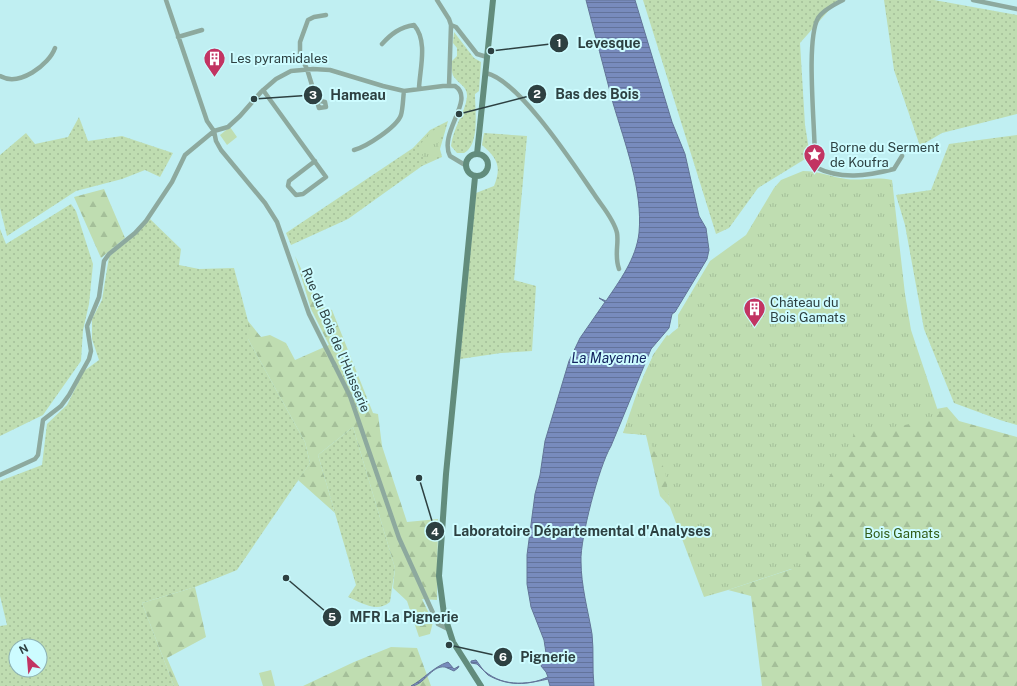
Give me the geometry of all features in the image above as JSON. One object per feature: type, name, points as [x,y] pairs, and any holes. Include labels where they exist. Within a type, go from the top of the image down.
[{"type":"main road","points":[[477,154],[493,0]]},
{"type":"main road","points":[[477,154],[486,159],[488,166],[485,173],[475,177],[469,174],[465,165],[470,156],[477,154]]},
{"type":"main road","points":[[475,177],[440,557],[441,593],[448,629],[458,652],[481,686]]},
{"type":"street","name":"Rue du Bois de l'Huisserie","points":[[166,0],[207,121],[214,131],[216,141],[221,150],[265,203],[277,222],[309,314],[350,396],[399,538],[438,624],[448,629]]},
{"type":"street","points":[[437,0],[451,25],[448,86]]},
{"type":"street","points":[[843,0],[830,7],[818,17],[812,46],[815,167],[824,171],[847,176],[872,175],[894,169],[902,156]]},
{"type":"street","points":[[973,0],[1017,9]]},
{"type":"street","points":[[316,100],[307,69],[300,55],[300,42],[308,20],[314,17],[326,15]]},
{"type":"street","points":[[382,44],[392,34],[404,26],[414,25],[420,31],[422,40],[419,88]]},
{"type":"street","points":[[451,25],[456,27],[477,54],[487,58]]},
{"type":"street","points":[[178,37],[202,30]]},
{"type":"street","points":[[0,76],[15,79],[25,77],[52,57],[55,48]]},
{"type":"street","points":[[0,475],[35,459],[38,455],[43,420],[61,406],[69,395],[89,359],[91,351],[87,326],[99,296],[104,261],[109,254],[135,233],[146,221],[172,182],[185,154],[214,131],[228,127],[263,90],[283,74],[307,69],[330,70],[404,91],[419,88],[448,86],[458,89],[462,100],[449,134],[446,147],[450,156],[465,165]]},
{"type":"street","points":[[486,73],[497,78],[521,98],[576,167],[617,233],[615,250],[619,269]]},
{"type":"street","points":[[263,90],[315,161],[326,177],[303,194],[296,195],[288,186],[289,181],[315,161]]},
{"type":"street","points":[[354,150],[362,148],[396,123],[400,116],[404,91]]},
{"type":"green space","points":[[643,0],[838,0],[800,43],[805,125],[810,156],[758,188],[729,228],[716,234]]},
{"type":"green space","points":[[884,0],[934,0],[1017,15],[1017,114],[942,133],[920,146],[894,70]]},
{"type":"green space","points":[[454,32],[474,58],[481,62],[479,91],[475,94],[475,135],[469,149],[464,153],[457,153],[451,146],[452,139],[464,109],[467,97],[465,88],[452,74],[452,61],[457,56],[457,48],[453,43]]},
{"type":"green space","points":[[79,117],[88,141],[122,136],[173,153],[160,177],[145,170],[122,179],[76,191],[7,236],[0,208],[0,155],[26,133],[35,144],[68,137]]},
{"type":"green space","points":[[448,121],[440,149],[442,157],[422,166],[348,219],[291,245],[286,233],[413,148],[430,130]]},
{"type":"green space","points":[[443,124],[444,130],[438,144],[440,155],[427,163],[418,148],[428,134]]},
{"type":"green space","points":[[230,127],[237,137],[227,145],[220,135]]},
{"type":"green space","points":[[484,133],[527,136],[514,280],[536,286],[532,351],[501,353],[460,359],[476,193],[494,186],[498,173],[497,163],[482,145]]},
{"type":"green space","points":[[1017,135],[1017,425],[954,403],[924,329],[905,225],[896,195],[931,190],[949,144]]},
{"type":"green space","points":[[803,171],[846,179],[880,178],[892,180],[905,294],[911,330],[939,414],[919,422],[854,432],[849,447],[828,479],[816,505],[807,544],[806,564],[704,597],[670,507],[665,470],[646,435],[623,433],[650,361],[667,337],[678,328],[678,315],[710,261],[746,235],[774,188],[781,180]]},
{"type":"green space","points":[[104,189],[125,238],[101,258],[74,197]]},
{"type":"green space","points":[[71,204],[76,211],[93,264],[89,304],[83,330],[81,361],[43,415],[0,436],[0,229],[6,244]]},
{"type":"green space","points":[[150,219],[181,249],[179,265],[199,269],[234,268],[248,321],[248,339],[305,442],[310,463],[237,570],[195,587],[142,603],[174,686],[0,686],[0,626],[7,625],[0,596],[0,481],[42,465],[47,424],[67,405],[84,371],[99,360],[92,339],[92,319],[102,300],[109,257]]},
{"type":"green space","points":[[295,256],[319,306],[332,310],[373,413],[378,414],[382,446],[407,522],[438,519],[437,600],[422,599],[433,622],[430,634],[419,637],[407,601],[393,588],[395,568],[353,427],[318,455],[335,513],[298,480],[310,463],[305,442],[248,339],[248,321],[261,337],[270,335],[286,343],[295,360],[329,345],[311,309]]},
{"type":"green space","name":"Bois Gamats","points":[[667,335],[861,423],[947,407],[959,421],[1017,437],[1017,686],[762,686],[751,596],[728,590],[792,569],[666,470],[670,507],[660,496],[646,435],[623,433],[653,355]]},
{"type":"green space","points":[[353,427],[395,568],[390,602],[380,607],[369,606],[348,597],[356,585],[318,455]]},
{"type":"green space","points":[[195,587],[206,637],[167,658],[179,686],[174,686],[142,603]]},
{"type":"green space","points":[[391,647],[417,648],[431,686],[303,686],[354,662]]},
{"type":"green space","points":[[271,670],[275,686],[263,686],[259,673]]},
{"type":"water","name":"La Mayenne","points":[[586,0],[635,0],[672,122],[685,154],[699,216],[706,228],[709,250],[707,259],[675,312],[672,314],[669,328],[651,349],[606,456],[591,503],[584,537],[581,570],[583,589],[592,634],[594,686],[550,686],[548,679],[534,682],[548,677],[541,666],[546,653],[544,640],[531,607],[527,584],[527,555],[535,494],[540,475],[545,441],[569,361],[580,338],[605,302],[599,298],[606,301],[627,269],[635,252],[639,233],[640,217],[636,184]]},
{"type":"water","points":[[476,660],[483,670],[477,664],[471,663],[471,661]]},
{"type":"water","points":[[448,662],[454,669],[459,666],[454,671],[445,667],[440,667],[420,683],[411,686],[438,667]]},
{"type":"water","points":[[483,670],[492,677],[501,680],[525,683],[518,684],[510,683],[495,679],[488,675]]},
{"type":"place","name":"Levesque","points":[[491,51]]},
{"type":"place","name":"Les pyramidales","points":[[215,78]]},
{"type":"place","name":"Hameau","points":[[254,99]]},
{"type":"place","name":"Bas des Bois","points":[[459,114]]},
{"type":"place","name":"Borne du Serment de Koufra","points":[[814,174]]},
{"type":"place","name":"Château du Bois Gamats","points":[[754,328]]},
{"type":"place","name":"Laboratoire Départemental d'Analyses","points":[[419,478]]},
{"type":"place","name":"MFR La Pignerie","points":[[286,578]]},
{"type":"place","name":"Pignerie","points":[[449,645]]}]
